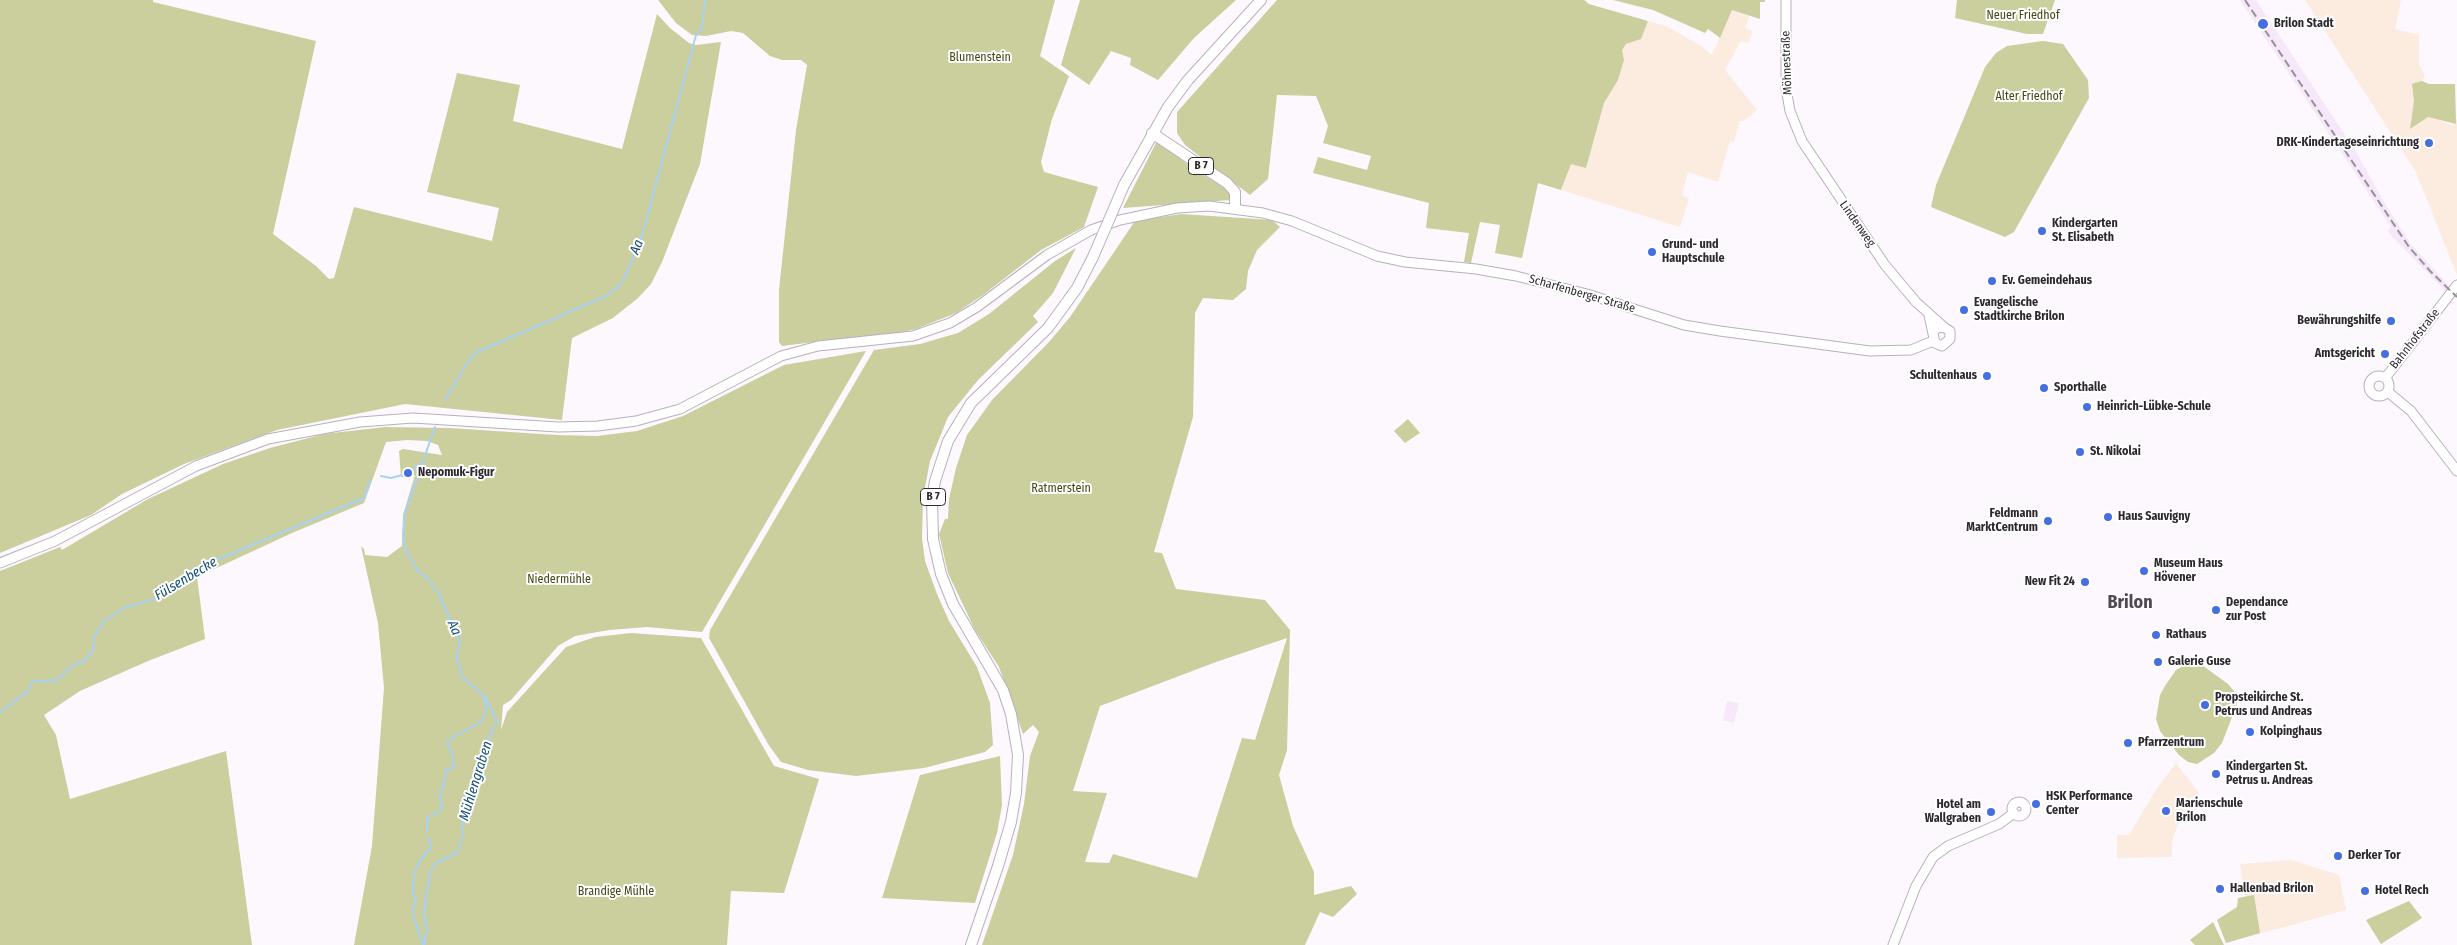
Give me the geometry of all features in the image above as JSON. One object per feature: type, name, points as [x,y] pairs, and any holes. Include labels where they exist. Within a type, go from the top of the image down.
[{"type":"main road","name":"B 7","points":[[971,945],[1011,822],[1016,793],[1018,755],[1011,714],[1003,690],[953,604],[940,574],[933,539],[932,499],[941,464],[957,423],[985,388],[1048,328],[1077,288],[1093,257],[1124,185],[1152,133],[1188,80],[1261,0]]},
{"type":"main road","name":"B 7","points":[[1152,133],[1227,183],[1235,192],[1235,208]]},
{"type":"street","name":"Möhnestraße","points":[[1786,0],[1786,88],[1795,126]]},
{"type":"street","name":"Lindenweg","points":[[1795,126],[1811,157],[1885,264],[1929,315],[1945,328]]},
{"type":"street","name":"Scharfenberger Straße","points":[[0,563],[56,541],[196,466],[268,439],[322,427],[388,419],[449,419],[558,427],[598,426],[636,421],[680,408],[781,356],[818,346],[913,336],[950,323],[977,307],[1054,251],[1091,230],[1120,220],[1177,208],[1235,208],[1263,213],[1292,221],[1377,256],[1404,262],[1476,268],[1516,276],[1587,294],[1684,325],[1797,343],[1870,351],[1911,350],[1933,337]]},
{"type":"street","name":"Bahnhofstraße","points":[[2386,377],[2457,285]]},
{"type":"street","name":"Lindenweg","points":[[1929,315],[1933,337]]},
{"type":"street","points":[[1938,327],[1945,328],[1951,334],[1949,342],[1942,346],[1933,337],[1938,327]]},
{"type":"street","points":[[2380,375],[2386,377],[2390,386],[2388,392],[2378,396],[2369,388],[2370,382],[2374,377],[2380,375]]},
{"type":"street","points":[[2388,392],[2411,411],[2457,471]]},
{"type":"street","points":[[1893,945],[1923,872],[1936,854],[1948,846],[1999,824],[2014,813]]},
{"type":"shaded area","points":[[2240,0],[2256,0],[2355,150],[2384,202],[2410,243],[2450,287],[2446,292],[2387,231],[2391,227]]},
{"type":"shaded area","points":[[2305,0],[2401,0],[2395,29],[2419,35],[2419,65],[2425,75],[2422,81],[2412,85],[2414,101],[2410,129],[2428,116],[2452,125],[2456,124],[2457,120],[2457,275],[2416,172]]},
{"type":"shaded area","points":[[1732,9],[1750,16],[1745,28],[1753,31],[1748,43],[1741,41],[1725,70],[1757,110],[1744,121],[1740,121],[1734,142],[1730,141],[1718,182],[1688,172],[1682,195],[1689,198],[1680,227],[1561,190],[1571,164],[1586,167],[1604,103],[1618,79],[1624,60],[1622,50],[1626,44],[1641,39],[1648,21],[1666,26],[1703,47],[1712,55]]},
{"type":"shaded area","points":[[1727,701],[1739,703],[1734,723],[1723,720]]},
{"type":"shaded area","name":"Marienschule Brilon","points":[[2176,763],[2199,793],[2187,808],[2190,813],[2179,822],[2172,841],[2172,857],[2117,858],[2117,835],[2129,835],[2157,788]]},
{"type":"shaded area","points":[[2292,860],[2339,875],[2346,910],[2226,943],[2217,920],[2237,907],[2238,898],[2245,897],[2240,864]]},
{"type":"green space","points":[[0,0],[153,0],[153,2],[316,41],[273,234],[316,266],[329,279],[334,278],[354,207],[492,241],[499,208],[427,192],[457,73],[520,85],[513,121],[622,149],[657,14],[670,28],[689,43],[696,45],[721,42],[700,164],[662,262],[651,284],[638,298],[613,318],[572,338],[562,420],[405,404],[277,430],[184,464],[122,494],[91,515],[0,553]]},
{"type":"green space","name":"Blumenstein","points":[[658,0],[1055,0],[1040,56],[1069,76],[1052,119],[1041,162],[1044,172],[1098,187],[1084,227],[1041,250],[983,295],[956,313],[916,329],[885,336],[847,338],[782,346],[779,342],[779,290],[796,130],[807,65],[801,60],[782,60],[770,56],[743,33],[731,31],[706,36],[692,35],[676,23]]},
{"type":"green space","points":[[1080,0],[1236,0],[1194,38],[1158,80],[1130,65],[1131,58],[1111,51],[1089,85],[1061,65]]},
{"type":"green space","points":[[1277,0],[1584,0],[1589,4],[1648,21],[1641,39],[1626,44],[1622,50],[1624,60],[1618,80],[1604,103],[1586,168],[1571,164],[1561,190],[1538,183],[1522,258],[1495,253],[1500,225],[1480,222],[1471,263],[1464,262],[1469,233],[1426,228],[1429,203],[1313,173],[1318,157],[1367,170],[1371,156],[1323,143],[1328,126],[1316,96],[1277,95],[1268,179],[1250,195],[1185,145],[1177,133],[1177,112]]},
{"type":"green space","points":[[1613,0],[1765,0],[1765,2],[1760,2],[1760,19],[1732,10],[1720,38],[1708,29],[1705,33],[1653,10]]},
{"type":"green space","name":"Neuer Friedhof","points":[[1957,0],[2055,0],[2043,34],[2027,34],[1955,18]]},
{"type":"green space","name":"Alter Friedhof","points":[[2043,41],[2063,44],[2088,80],[2089,98],[2014,232],[2005,237],[1931,207],[1936,185],[1985,67],[1996,53],[2007,46]]},
{"type":"green space","points":[[2422,81],[2429,84],[2455,84],[2456,124],[2428,117],[2410,129],[2414,101],[2412,84]]},
{"type":"green space","points":[[1157,141],[1192,168],[1223,187],[1230,195],[1230,200],[1123,208]]},
{"type":"green space","name":"Ratmerstein","points":[[1181,214],[1272,220],[1280,227],[1257,250],[1248,271],[1246,289],[1233,300],[1203,298],[1195,313],[1193,417],[1154,552],[1162,553],[1176,589],[1265,600],[1290,630],[1287,750],[1279,775],[1293,826],[1314,872],[1314,895],[1351,886],[1357,894],[1333,917],[1320,912],[1305,945],[982,945],[1013,855],[1024,804],[1030,756],[1039,732],[1033,725],[1023,734],[999,667],[975,630],[948,573],[939,534],[945,519],[948,519],[949,499],[956,468],[967,435],[992,400],[1049,342],[1070,317],[1135,221]],"holes":[[[1287,638],[1255,740],[1242,738],[1197,878],[1113,854],[1109,863],[1085,862],[1107,793],[1073,791],[1100,706],[1216,662]]]},
{"type":"green space","points":[[1076,248],[1053,293],[1033,316],[1038,322],[978,380],[948,417],[930,461],[923,498],[922,538],[925,561],[949,621],[977,667],[990,703],[993,745],[985,752],[924,768],[856,776],[808,770],[781,762],[768,744],[709,638],[710,630],[874,350],[920,344],[958,333],[989,314],[1055,261]]},
{"type":"green space","points":[[866,351],[702,632],[647,627],[609,630],[575,636],[558,646],[511,700],[503,705],[501,730],[507,712],[566,647],[595,637],[631,633],[701,638],[774,766],[819,779],[784,893],[731,891],[727,945],[354,945],[372,846],[384,688],[378,623],[361,546],[364,549],[365,555],[387,557],[402,546],[403,515],[415,475],[401,477],[399,451],[403,449],[442,455],[438,445],[427,441],[407,440],[386,442],[364,503],[292,533],[197,577],[205,639],[148,661],[80,691],[44,715],[56,735],[70,799],[226,751],[252,945],[0,945],[0,571],[60,547],[62,550],[148,499],[223,464],[270,448],[324,434],[385,427],[449,428],[597,436],[637,431],[683,416],[784,365]]},
{"type":"green space","points":[[1408,419],[1420,433],[1405,443],[1394,431]]},
{"type":"green space","points":[[2195,660],[2228,684],[2234,691],[2237,704],[2222,743],[2214,753],[2197,764],[2188,762],[2179,755],[2160,731],[2156,719],[2160,695],[2165,686],[2176,670]]},
{"type":"green space","points":[[1000,756],[1002,805],[997,833],[975,903],[882,898],[920,775]]},
{"type":"green space","points":[[2254,895],[2260,933],[2226,943],[2217,920],[2237,907],[2238,898]]},
{"type":"green space","points":[[2409,901],[2422,918],[2381,944],[2366,920]]},
{"type":"green space","points":[[2213,922],[2224,945],[2195,945],[2190,940]]},
{"type":"waterway","name":"Aa","points":[[445,400],[469,360],[477,352],[606,296],[618,287],[625,277],[642,236],[696,35],[702,29],[705,0]]},
{"type":"waterway","name":"Aa","points":[[427,831],[427,818],[441,810],[439,794],[443,788],[446,770],[454,767],[453,757],[447,741],[482,721],[486,711],[484,696],[461,676],[457,656],[460,643],[438,592],[428,579],[418,571],[406,551],[403,535],[405,513],[435,427]]},
{"type":"waterway","name":"Fülsenbecke","points":[[381,476],[391,478],[402,475],[422,463]]},
{"type":"waterway","name":"Fülsenbecke","points":[[0,712],[27,692],[32,682],[57,680],[73,665],[83,662],[93,650],[94,637],[105,620],[124,608],[159,598],[197,569],[209,563],[364,498],[370,481]]},
{"type":"waterway","name":"Mühlengraben","points":[[424,945],[427,929],[424,913],[430,872],[436,863],[457,853],[462,839],[463,820],[481,755],[497,721],[485,697]]},
{"type":"waterway","name":"Aa","points":[[423,945],[412,912],[416,901],[413,894],[414,874],[422,857],[431,848],[428,837]]},
{"type":"railway","points":[[2245,0],[2409,247],[2457,297]]},
{"type":"place","name":"Brilon Stadt","points":[[2263,24]]},
{"type":"place","name":"DRK-Kindertageseinrichtung","points":[[2429,143]]},
{"type":"place","name":"Kindergarten St. Elisabeth","points":[[2042,231]]},
{"type":"place","name":"Grund- und Hauptschule","points":[[1652,252]]},
{"type":"place","name":"Ev. Gemeindehaus","points":[[1992,281]]},
{"type":"place","name":"Evangelische Stadtkirche Brilon","points":[[1964,310]]},
{"type":"place","name":"Bewährungshilfe","points":[[2391,321]]},
{"type":"place","name":"Amtsgericht","points":[[2385,354]]},
{"type":"place","name":"Schultenhaus","points":[[1987,376]]},
{"type":"place","name":"Sporthalle","points":[[2044,388]]},
{"type":"place","name":"Heinrich-Lübke-Schule","points":[[2087,407]]},
{"type":"place","name":"St. Nikolai","points":[[2080,452]]},
{"type":"place","name":"Nepomuk-Figur","points":[[408,473]]},
{"type":"place","name":"Haus Sauvigny","points":[[2108,517]]},
{"type":"place","name":"Feldmann MarktCentrum","points":[[2048,521]]},
{"type":"place","name":"Museum Haus Hövener","points":[[2144,571]]},
{"type":"place","name":"New Fit 24","points":[[2085,582]]},
{"type":"place","name":"Dependance zur Post","points":[[2216,610]]},
{"type":"place","name":"Rathaus","points":[[2156,635]]},
{"type":"place","name":"Galerie Guse","points":[[2158,662]]},
{"type":"place","name":"Propsteikirche St. Petrus und Andreas","points":[[2205,705]]},
{"type":"place","name":"Kolpinghaus","points":[[2250,732]]},
{"type":"place","name":"Pfarrzentrum","points":[[2128,743]]},
{"type":"place","name":"Kindergarten St. Petrus u. Andreas","points":[[2216,774]]},
{"type":"place","name":"HSK Performance Center","points":[[2036,804]]},
{"type":"place","name":"Marienschule Brilon","points":[[2166,811]]},
{"type":"place","name":"Hotel am Wallgraben","points":[[1991,812]]},
{"type":"place","name":"Derker Tor","points":[[2338,856]]},
{"type":"place","name":"Hallenbad Brilon","points":[[2220,889]]},
{"type":"place","name":"Hotel Rech","points":[[2365,891]]},
{"type":"district","name":"Brilon","points":[[2130,603]]},
{"type":"park label","name":"Niedermühle","points":[[559,580]]},
{"type":"park label","name":"Brandige Mühle","points":[[616,892]]}]
